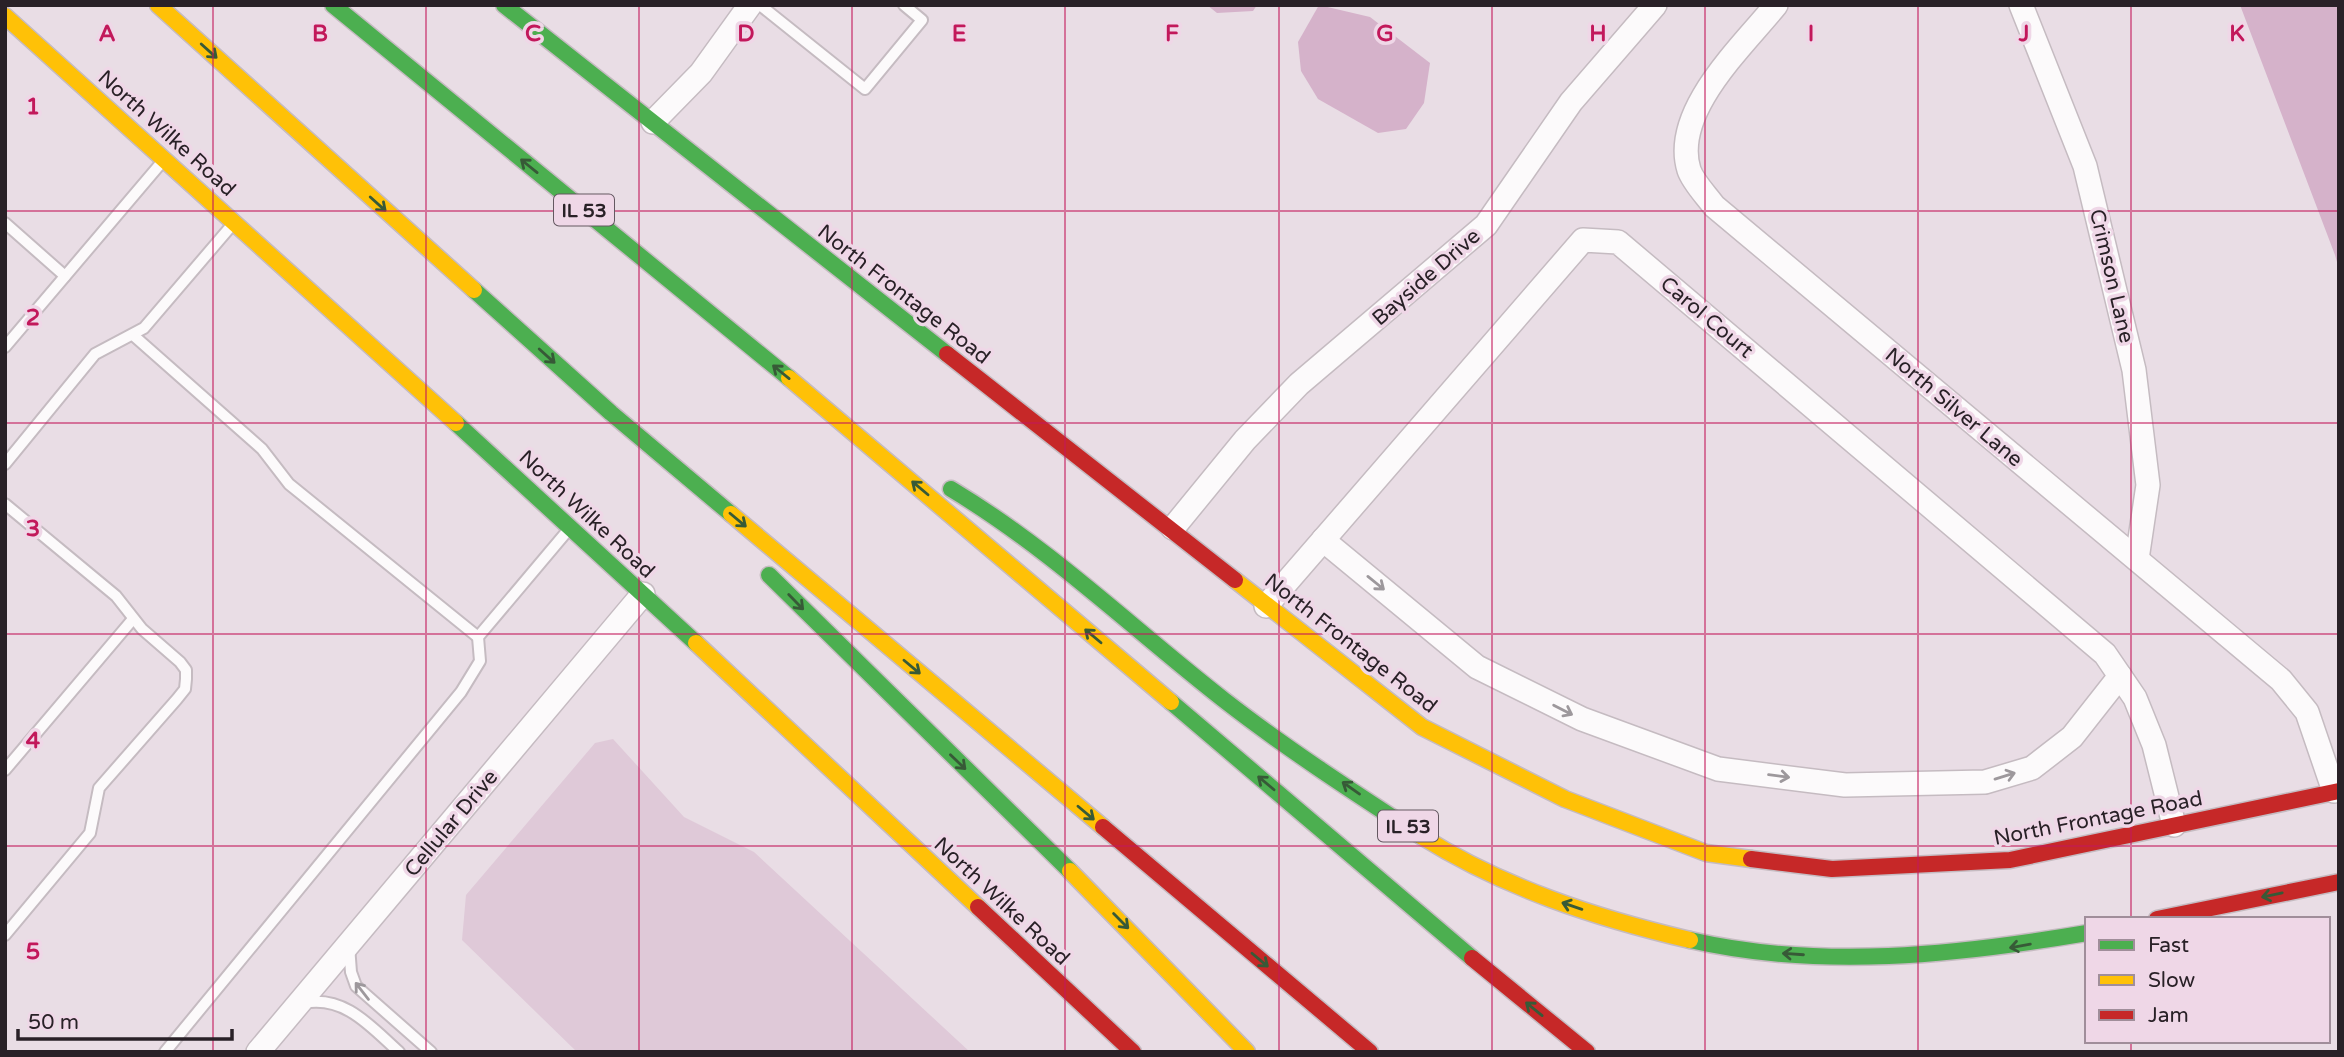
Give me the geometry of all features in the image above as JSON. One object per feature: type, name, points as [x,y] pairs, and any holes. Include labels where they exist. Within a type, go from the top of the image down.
[{"type":"main road","points":[[158,5],[611,413],[1370,1052]]},
{"type":"main road","name":"IL 53","points":[[333,5],[834,415],[1020,533],[1226,702],[1382,810],[1474,867],[1564,904],[1642,930],[1734,950],[1826,957],[1928,956],[2015,948],[2085,933]]},
{"type":"main road","name":"North Frontage Road","points":[[504,5],[1101,477],[1173,528],[1266,606],[1422,727],[1565,799],[1706,853],[1832,869],[1997,861],[2337,791]]},
{"type":"main road","name":"North Wilke Road","points":[[5,16],[571,527],[1133,1052]]},
{"type":"main road","points":[[611,413],[738,543]]},
{"type":"main road","points":[[834,415],[1461,949],[1587,1052]]},
{"type":"main road","points":[[758,563],[845,653],[1104,904],[1247,1052]]},
{"type":"main road","points":[[2167,917],[2339,882]]},
{"type":"street","points":[[653,122],[701,73],[750,5]]},
{"type":"street","name":"Bayside Drive","points":[[1173,528],[1245,440],[1299,384],[1486,225],[1572,102],[1655,5]]},
{"type":"street","name":"North Silver Lane","points":[[1776,5],[1706,91],[1688,125],[1689,170],[1714,206],[2281,680],[2307,712],[2337,791]]},
{"type":"street","name":"Crimson Lane","points":[[2021,5],[2085,166],[2134,370],[2148,485],[2137,559]]},
{"type":"street","name":"Carol Court","points":[[1266,606],[1583,240],[1618,242],[2105,654],[2135,698],[2154,745],[2174,825]]},
{"type":"street","points":[[1323,540],[1478,667],[1582,719],[1718,769],[1845,785],[1985,782],[2032,768],[2072,737],[2120,676]]},
{"type":"street","name":"Cellular Drive","points":[[258,1052],[643,594]]},
{"type":"lane","points":[[760,5],[865,89],[922,20],[904,5]]},
{"type":"lane","points":[[5,347],[164,160]]},
{"type":"lane","points":[[5,464],[95,354],[144,328],[234,222]]},
{"type":"lane","points":[[5,223],[65,276]]},
{"type":"lane","points":[[133,335],[262,449],[289,484],[478,637]]},
{"type":"lane","points":[[5,504],[116,596],[133,619],[186,670],[185,689],[99,788],[90,832],[5,935]]},
{"type":"lane","points":[[164,1052],[474,675],[480,661],[478,637],[571,527]]},
{"type":"lane","points":[[5,770],[133,619]]},
{"type":"lane","points":[[349,945],[351,972],[356,986],[431,1052]]},
{"type":"lane","points":[[299,1004],[316,1000],[345,1006],[399,1052]]},
{"type":"lane","points":[[379,1034],[391,1018]]},
{"type":"shaded area","points":[[1207,5],[1257,5],[1253,11],[1217,13]]},
{"type":"shaded area","points":[[1319,5],[1370,17],[1430,63],[1424,103],[1406,129],[1378,133],[1318,99],[1301,71],[1298,42]]},
{"type":"shaded area","points":[[2240,5],[2339,5],[2339,269],[2335,255]]},
{"type":"shaded area","points":[[613,739],[684,817],[754,852],[970,1052],[577,1052],[462,940],[466,895],[595,743]]},
{"type":"traffic: fast","points":[[333,5],[789,378]]},
{"type":"traffic: fast","points":[[504,5],[947,354]]},
{"type":"traffic: fast","points":[[474,290],[611,413],[731,514]]},
{"type":"traffic: fast","points":[[456,423],[696,643]]},
{"type":"traffic: fast","points":[[951,489],[988,512],[1057,563],[1248,718],[1421,836]]},
{"type":"traffic: fast","points":[[769,575],[1070,871]]},
{"type":"traffic: fast","points":[[1171,702],[1472,958]]},
{"type":"traffic: fast","points":[[1690,940],[1789,955],[1838,957],[1939,953],[2085,933]]},
{"type":"traffic: slow","points":[[158,5],[474,290]]},
{"type":"traffic: slow","points":[[5,16],[456,423]]},
{"type":"traffic: slow","points":[[789,378],[1171,702]]},
{"type":"traffic: slow","points":[[731,514],[1103,827]]},
{"type":"traffic: slow","points":[[1235,580],[1422,727],[1565,799],[1706,853],[1751,859]]},
{"type":"traffic: slow","points":[[696,643],[978,907]]},
{"type":"traffic: slow","points":[[1421,836],[1485,871],[1551,899],[1620,922],[1690,940]]},
{"type":"traffic: slow","points":[[1070,871],[1247,1052]]},
{"type":"traffic: jam","points":[[947,354],[1235,580]]},
{"type":"traffic: jam","points":[[1751,859],[1832,869],[2010,860],[2339,791]]},
{"type":"traffic: jam","points":[[1103,827],[1370,1052]]},
{"type":"traffic: jam","points":[[2167,917],[2339,882]]},
{"type":"traffic: jam","points":[[978,907],[1133,1052]]},
{"type":"traffic: jam","points":[[1472,958],[1587,1052]]}]
